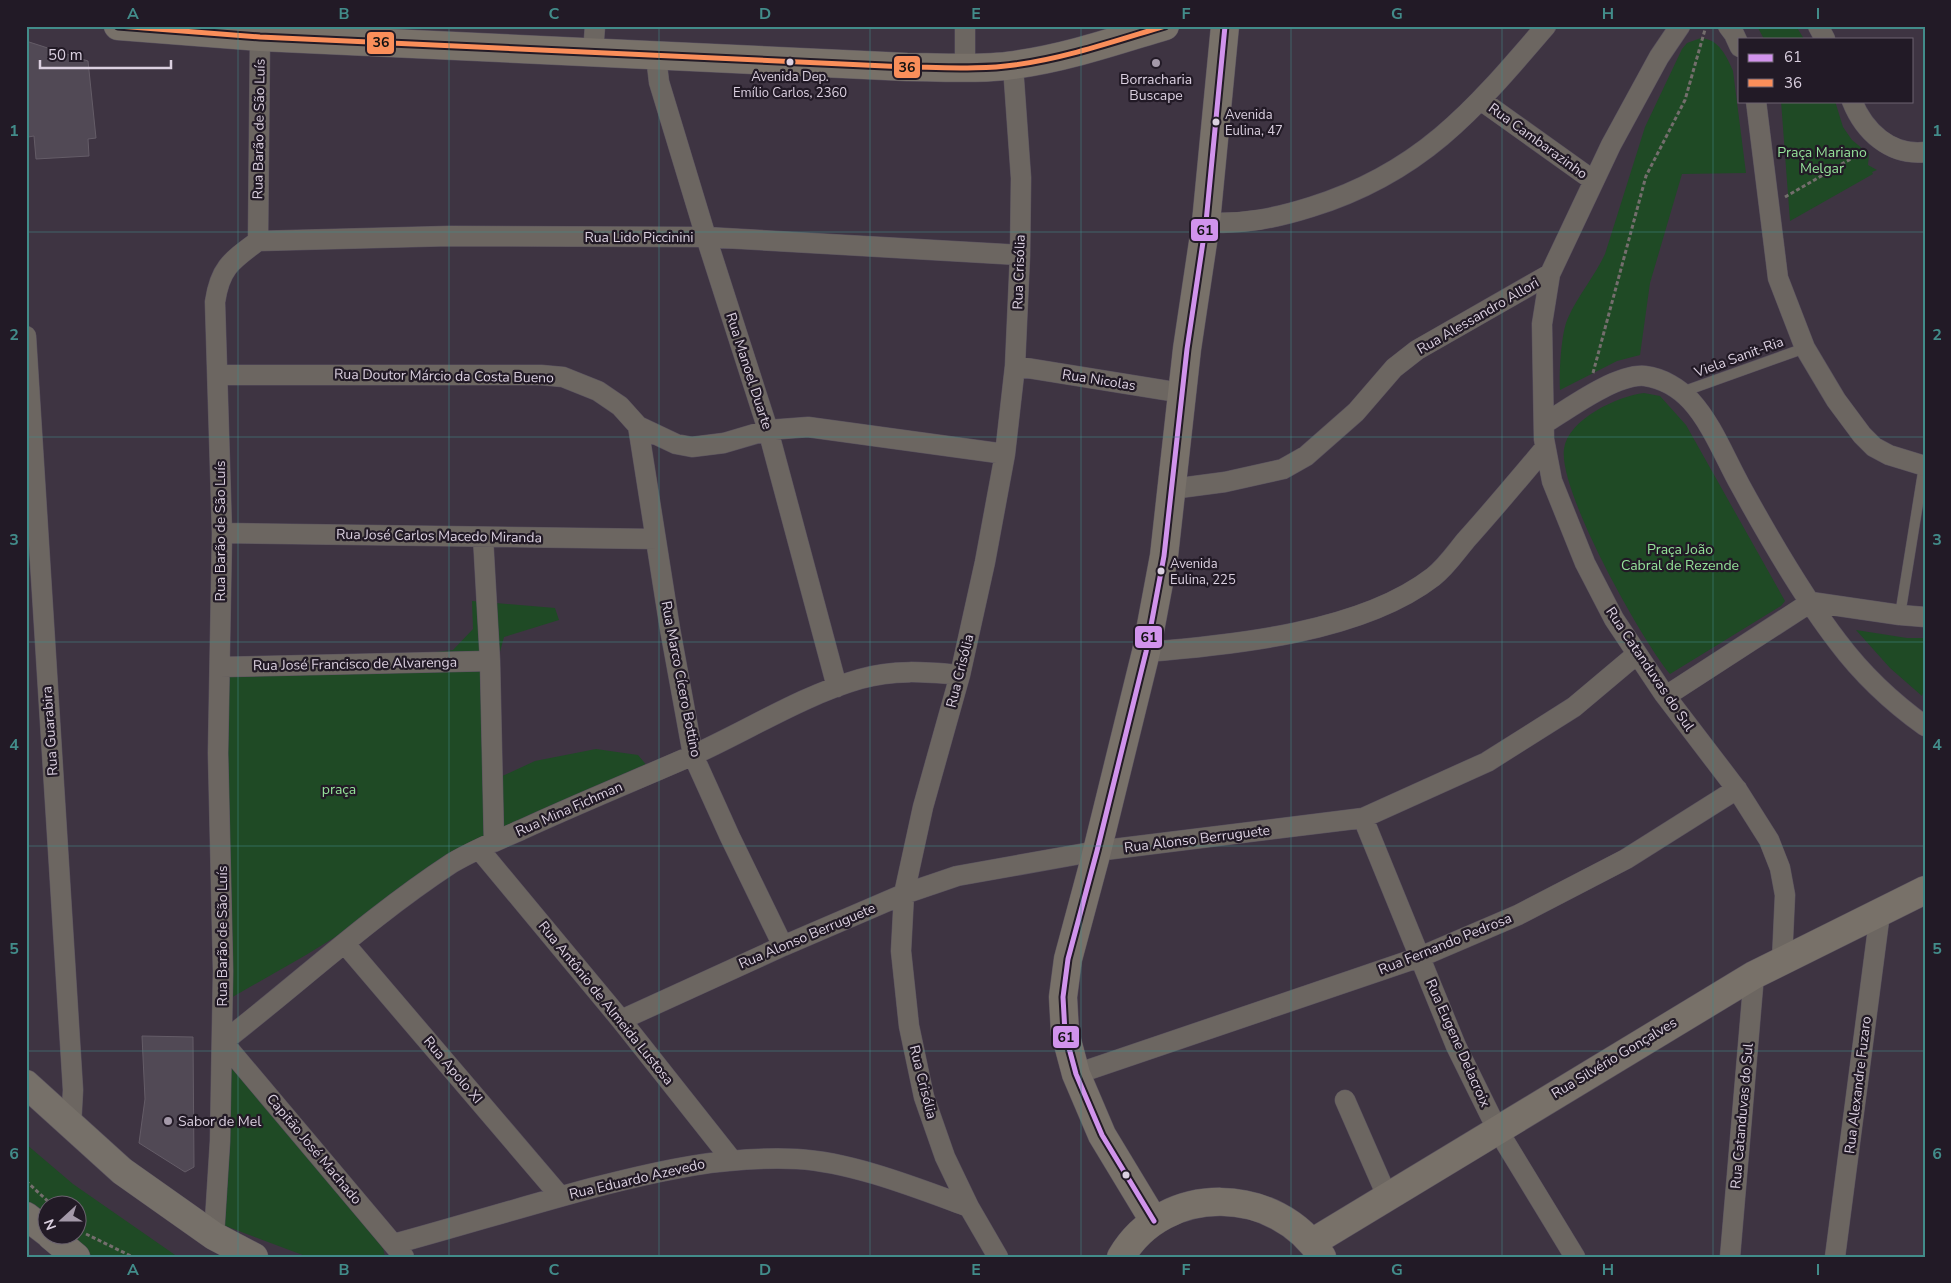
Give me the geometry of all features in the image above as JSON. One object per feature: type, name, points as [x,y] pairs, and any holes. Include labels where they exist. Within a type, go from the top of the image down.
[{"type":"main road","points":[[26,1084],[71,1127],[122,1171],[214,1246],[254,1257]]},
{"type":"main road","points":[[26,1216],[38,1225]]},
{"type":"street","points":[[118,26],[260,37],[908,67],[1013,66],[1077,53],[1165,26]]},
{"type":"street","points":[[593,53],[595,26]]},
{"type":"street","points":[[965,26],[965,67]]},
{"type":"street","points":[[1154,1221],[1102,1135],[1076,1074],[1065,1033],[1063,997],[1068,959],[1097,851],[1146,652],[1164,556],[1182,393],[1206,222],[1225,26]]},
{"type":"street","points":[[1206,222],[1247,222],[1286,215],[1361,190],[1402,166],[1440,139],[1482,101],[1546,26]]},
{"type":"street","name":"Rua Alessandro Allori","points":[[1172,489],[1225,482],[1283,469],[1306,456],[1356,412],[1394,368],[1417,350],[1550,274],[1594,182],[1658,57],[1680,26]]},
{"type":"street","points":[[1728,26],[1738,43]]},
{"type":"street","points":[[1818,26],[1824,38]]},
{"type":"street","name":"Rua Barão de São Luís","points":[[214,1246],[223,1042],[222,851],[218,753],[222,533],[215,302],[218,281],[232,261],[258,241],[260,37]]},
{"type":"street","name":"Rua Manoel Duarte","points":[[656,56],[659,82],[768,430],[837,687]]},
{"type":"street","name":"Rua Crisólia","points":[[998,1257],[969,1207],[945,1157],[924,1097],[911,1035],[901,951],[904,894],[923,807],[960,675],[1006,454],[1015,366],[1020,255],[1021,178],[1013,66]]},
{"type":"street","name":"Rua Cambarazinho","points":[[1482,101],[1594,182]]},
{"type":"street","points":[[1756,102],[1778,278],[1805,348],[1836,400],[1862,435],[1874,446],[1889,455],[1924,466],[1925,459]]},
{"type":"street","points":[[1852,102],[1859,119],[1872,134],[1900,151],[1925,152]]},
{"type":"street","name":"Rua Lido Piccinini","points":[[258,241],[450,236],[706,237],[1020,255]]},
{"type":"street","name":"Rua Catanduvas do Sul","points":[[1550,274],[1542,324],[1545,448],[1552,481],[1585,563],[1614,619],[1666,696],[1737,790],[1769,840],[1780,868],[1785,895],[1782,960]]},
{"type":"street","name":"Rua Guarabira","points":[[26,336],[73,1090],[71,1127]]},
{"type":"street","name":"Rua Nicolas","points":[[1015,366],[1182,393]]},
{"type":"street","name":"Rua Doutor Márcio da Costa Bueno","points":[[218,375],[472,373],[563,377],[598,391],[620,406],[638,426],[676,444],[692,447],[724,443],[768,430],[808,427],[835,429],[1006,454]]},
{"type":"street","points":[[1544,424],[1627,378],[1644,376],[1662,380],[1682,392],[1692,402],[1707,425],[1762,524],[1838,643],[1874,682],[1925,726]]},
{"type":"street","name":"Rua Marco Cícero Bottino","points":[[638,426],[655,539],[693,755],[730,838],[783,946]]},
{"type":"street","points":[[1146,652],[1218,646],[1273,636],[1354,618],[1403,598],[1435,576],[1545,448]]},
{"type":"street","name":"Rua José Carlos Macedo Miranda","points":[[222,533],[655,539]]},
{"type":"street","points":[[483,536],[490,661],[487,846]]},
{"type":"street","points":[[1666,696],[1811,602],[1900,615],[1925,616]]},
{"type":"street","name":"Rua Alonso Berruguete","points":[[621,1020],[783,946],[904,894],[957,876],[1097,851],[1363,818],[1487,762],[1574,707],[1637,654]]},
{"type":"street","name":"Rua José Francisco de Alvarenga","points":[[220,667],[490,661]]},
{"type":"street","name":"Rua Mina Fichman","points":[[223,1042],[399,900],[455,862],[487,846],[693,755],[837,687],[885,673],[916,671],[960,675]]},
{"type":"street","name":"Rua Fernando Pedrosa","points":[[1076,1074],[1420,957],[1518,915],[1626,859],[1737,790]]},
{"type":"street","name":"Rua Eugene Delacroix","points":[[1363,818],[1456,1046],[1497,1129],[1575,1257]]},
{"type":"street","name":"Rua Antônio de Almeida Lustosa","points":[[487,846],[731,1159]]},
{"type":"street","name":"Rua Silvério Gonçalves","points":[[1317,1249],[1386,1196],[1754,975],[1925,890]]},
{"type":"street","name":"Rua Alexandre Fuzaro","points":[[1836,1257],[1880,912]]},
{"type":"street","name":"Rua Apolo XI","points":[[345,944],[560,1196]]},
{"type":"street","name":"Rua Catanduvas do Sul","points":[[1730,1257],[1754,975]]},
{"type":"street","name":"Capitão José Machado","points":[[223,1042],[399,1251]]},
{"type":"street","points":[[1345,1100],[1386,1196]]},
{"type":"street","name":"Rua Eduardo Azevedo","points":[[399,1251],[560,1196],[655,1172],[731,1159],[799,1159],[858,1170],[909,1185],[969,1207]]},
{"type":"street","points":[[1121,1257],[1128,1245],[1154,1221],[1185,1206],[1220,1200],[1254,1205],[1286,1219],[1317,1249]]},
{"type":"lane","name":"Viela Sanit-Ria","points":[[1682,392],[1805,348]]},
{"type":"lane","points":[[1900,615],[1924,466]]},
{"type":"path","points":[[1594,371],[1646,176],[1685,100],[1706,28]]},
{"type":"path","points":[[1769,206],[1866,151],[1872,134]]},
{"type":"path","points":[[26,1181],[42,1196]]},
{"type":"path","points":[[84,1246],[134,1257]]},
{"type":"green space","points":[[1757,26],[1796,26],[1803,38],[1763,38]]},
{"type":"green space","points":[[1701,38],[1713,42],[1722,50],[1733,71],[1746,173],[1682,174],[1650,283],[1640,355],[1617,361],[1560,390],[1562,343],[1568,318],[1605,254],[1645,127],[1682,49],[1687,43]]},
{"type":"green space","name":"Praça Mariano Melgar","points":[[1781,102],[1835,102],[1843,127],[1852,140],[1869,154],[1868,165],[1877,170],[1790,221]]},
{"type":"green space","name":"Praça João Cabral de Rezende","points":[[1644,393],[1660,396],[1686,425],[1785,601],[1781,606],[1670,674],[1640,630],[1622,599],[1587,529],[1574,497],[1566,469],[1564,449],[1568,438],[1584,419],[1608,404]]},
{"type":"green space","name":"praça","points":[[472,601],[555,608],[559,620],[504,637],[495,670],[498,778],[535,761],[596,749],[638,755],[649,768],[498,837],[306,955],[229,999],[214,677],[453,650],[473,629]]},
{"type":"green space","points":[[1856,630],[1907,638],[1925,638],[1925,686],[1922,696],[1890,668]]},
{"type":"green space","points":[[217,1041],[383,1248],[385,1257],[308,1257],[207,1219]]},
{"type":"green space","points":[[26,1144],[73,1184],[178,1257],[94,1257],[78,1246],[88,1246],[88,1196],[38,1196],[38,1213],[26,1203]]},
{"type":"building","points":[[26,41],[88,61],[96,138],[88,139],[89,156],[36,159],[34,136],[28,137]]},
{"type":"building","name":"Sabor de Mel","points":[[142,1036],[193,1037],[194,1167],[185,1172],[139,1143],[145,1099]]},
{"type":"transit line","name":"36","points":[[118,26],[260,37],[961,68],[1001,67],[1033,62],[1165,26]]},
{"type":"transit line","name":"61","points":[[1154,1221],[1102,1135],[1076,1074],[1065,1033],[1063,997],[1068,959],[1097,851],[1146,652],[1164,556],[1187,349],[1206,222],[1225,26]]},
{"type":"place","name":"Avenida Dep. Emílio Carlos, 2360","points":[[790,62]]},
{"type":"place","name":"Borracharia Buscape","points":[[1156,63]]},
{"type":"place","name":"Avenida Eulina, 47","points":[[1216,122]]},
{"type":"place","name":"Avenida Eulina, 225","points":[[1161,571]]},
{"type":"place","name":"Sabor de Mel","points":[[168,1121]]}]
